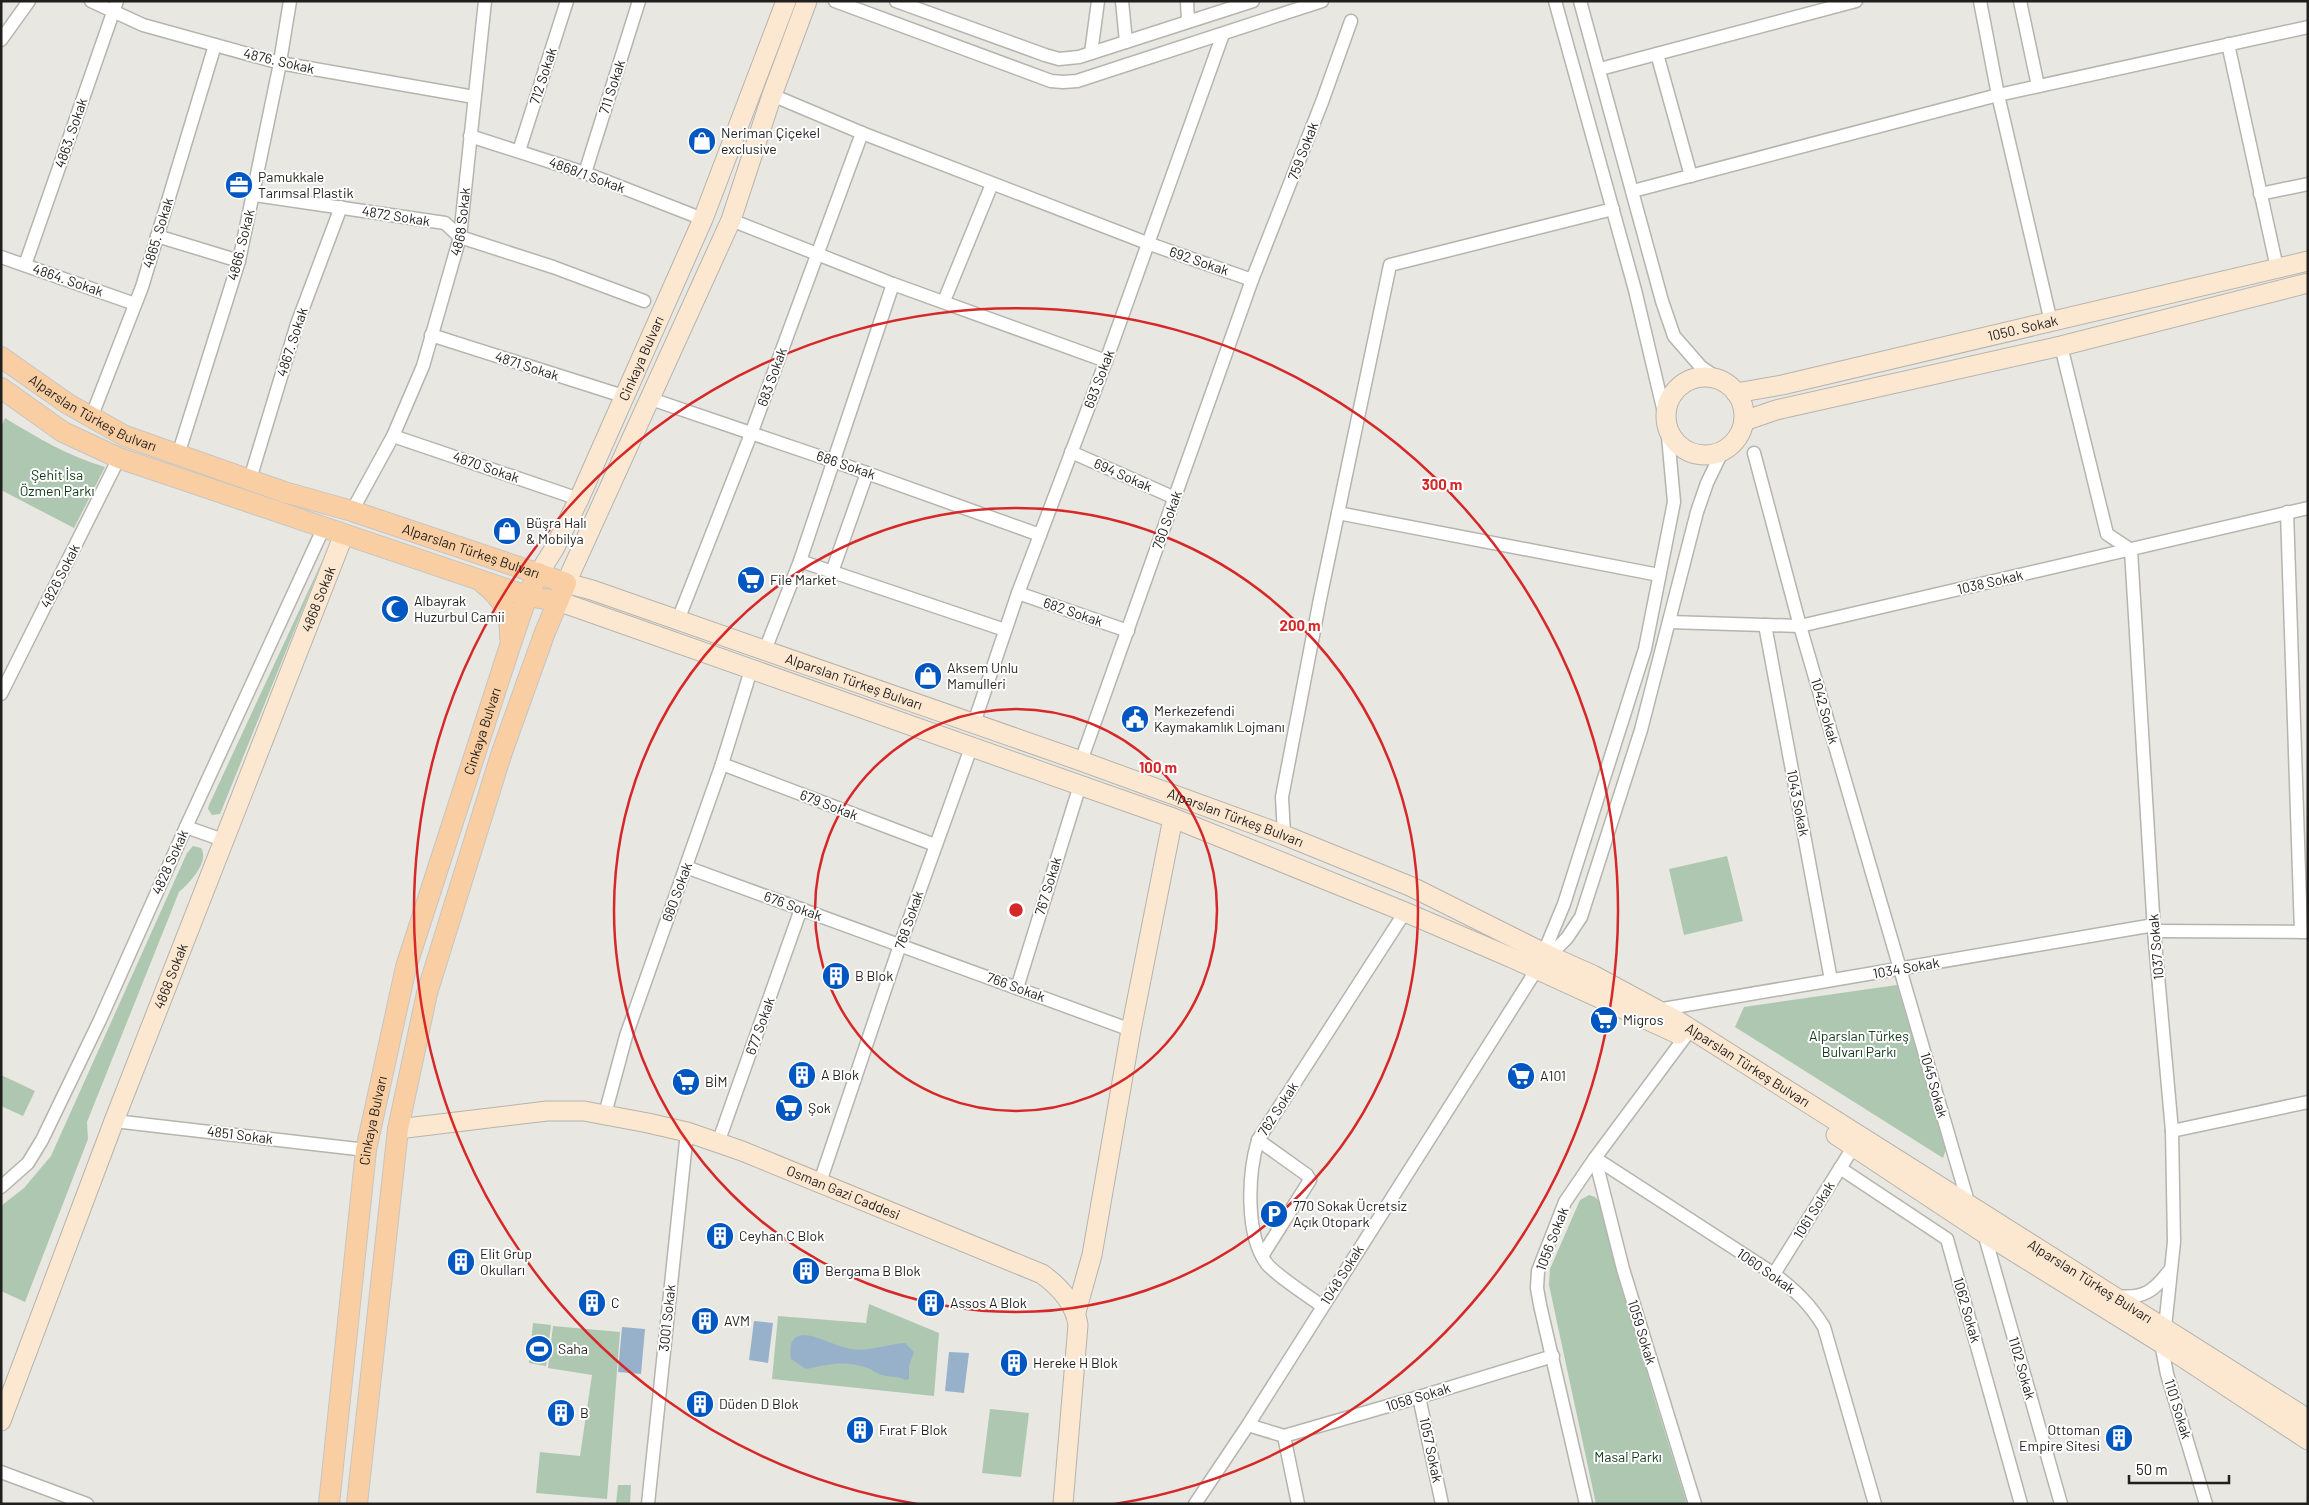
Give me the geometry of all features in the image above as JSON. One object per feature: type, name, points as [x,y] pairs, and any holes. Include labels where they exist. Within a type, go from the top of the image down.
[{"type":"main road","name":"Cinkaya Bulvarı","points":[[329,1504],[366,1150],[402,980],[527,596],[538,573],[554,549],[579,498],[703,219],[786,1]]},
{"type":"main road","name":"Cinkaya Bulvarı","points":[[357,1504],[398,1129],[426,993],[501,756],[545,632],[731,220],[772,95],[807,1]]},
{"type":"main road","name":"1050. Sokak","points":[[1736,393],[1782,385],[2308,261]]},
{"type":"main road","name":"1050. Sokak","points":[[1744,421],[1776,410],[2061,346],[2308,283]]},
{"type":"main road","name":"Alparslan Türkeş Bulvarı","points":[[1,357],[46,390],[91,418],[125,436],[284,492],[352,511],[538,573],[562,592],[751,670],[972,745],[1173,818],[1405,912],[1593,974],[1657,1010],[1968,1202],[2116,1296],[2163,1335],[2308,1440]]},
{"type":"main road","points":[[1704,376],[1717,378],[1729,385],[1736,393],[1743,408],[1744,421],[1740,434],[1731,445],[1723,450],[1707,455],[1695,454],[1684,450],[1674,442],[1666,425],[1666,406],[1671,395],[1680,386],[1690,379],[1704,376]]},
{"type":"main road","name":"Alparslan Türkeş Bulvarı","points":[[1,388],[63,432],[119,458],[527,596],[592,590],[1081,761],[1284,835],[1412,887],[1685,1037],[1984,1233],[2308,1419]]},
{"type":"main road","name":"4868 Sokak","points":[[1,1421],[222,840],[344,534]]},
{"type":"main road","points":[[477,579],[500,598],[509,614],[509,649]]},
{"type":"main road","points":[[1063,1504],[1078,1325],[1076,1312],[1092,1255],[1131,1030],[1173,818]]},
{"type":"main road","name":"Osman Gazi Caddesi","points":[[398,1129],[547,1111],[584,1111],[687,1132],[820,1182],[1042,1274],[1063,1293],[1076,1312]]},
{"type":"street","points":[[1,40],[29,1]]},
{"type":"street","name":"4876. Sokak","points":[[91,1],[115,6],[143,25],[280,63],[474,97]]},
{"type":"street","name":"4866. Sokak","points":[[178,455],[239,261],[280,63],[290,1]]},
{"type":"street","name":"4868 Sokak","points":[[352,511],[393,436],[422,366],[460,237],[485,1]]},
{"type":"street","name":"712 Sokak","points":[[518,151],[567,1]]},
{"type":"street","name":"711 Sokak","points":[[584,173],[640,1]]},
{"type":"street","points":[[835,1],[1051,81],[1063,82],[1086,78],[1322,1]]},
{"type":"street","points":[[896,1],[945,21],[1052,57],[1068,59],[1188,21],[1227,5],[1254,1]]},
{"type":"street","points":[[1091,53],[1098,1]]},
{"type":"street","points":[[1122,1],[1126,42]]},
{"type":"street","points":[[1187,1],[1188,21]]},
{"type":"street","points":[[1543,959],[1564,904],[1645,649],[1674,502],[1666,425],[1613,210],[1555,1]]},
{"type":"street","points":[[1580,1],[1674,336],[1701,367],[1717,378]]},
{"type":"street","points":[[1600,69],[1856,1]]},
{"type":"street","points":[[1980,1],[1998,95],[2051,322]]},
{"type":"street","points":[[2020,1],[2038,86]]},
{"type":"street","name":"4863. Sokak","points":[[25,265],[115,6]]},
{"type":"street","name":"759 Sokak","points":[[1252,280],[1322,102],[1351,21]]},
{"type":"street","points":[[1632,191],[1998,95],[2308,27]]},
{"type":"street","name":"693 Sokak","points":[[974,723],[1018,593],[1106,361],[1223,34]]},
{"type":"street","points":[[2228,44],[2277,268]]},
{"type":"street","name":"4865. Sokak","points":[[91,418],[135,304],[215,45]]},
{"type":"street","points":[[1657,54],[1691,176]]},
{"type":"street","name":"692 Sokak","points":[[772,95],[992,184],[1147,243],[1252,280]]},
{"type":"street","name":"683 Sokak","points":[[678,620],[751,434],[862,133]]},
{"type":"street","name":"4868/1 Sokak","points":[[470,136],[584,173],[703,219]]},
{"type":"street","points":[[944,301],[992,184]]},
{"type":"street","points":[[2260,194],[2308,184]]},
{"type":"street","name":"4872 Sokak","points":[[254,195],[445,223],[460,237],[553,267],[644,301]]},
{"type":"street","name":"4867. Sokak","points":[[250,479],[297,324],[341,207]]},
{"type":"street","points":[[1284,835],[1282,797],[1338,513],[1390,265],[1613,210]]},
{"type":"street","points":[[731,220],[893,284],[1106,361]]},
{"type":"street","points":[[157,236],[239,261]]},
{"type":"street","name":"4864. Sokak","points":[[1,257],[135,304]]},
{"type":"street","name":"760 Sokak","points":[[1081,761],[1252,280]]},
{"type":"street","points":[[765,650],[800,561],[893,284]]},
{"type":"street","name":"4871 Sokak","points":[[431,335],[623,396]]},
{"type":"street","points":[[2061,346],[2107,534],[2131,550]]},
{"type":"street","name":"686 Sokak","points":[[651,399],[833,460],[1040,535]]},
{"type":"street","name":"4870 Sokak","points":[[393,436],[579,498]]},
{"type":"street","points":[[1543,959],[1567,938],[1581,917],[1642,730],[1697,512],[1723,450]]},
{"type":"street","name":"694 Sokak","points":[[1071,452],[1175,498]]},
{"type":"street","name":"1042 Sokak","points":[[1754,453],[1800,626],[1901,968]]},
{"type":"street","name":"4826 Sokak","points":[[1,694],[119,458]]},
{"type":"street","points":[[832,572],[867,472]]},
{"type":"street","name":"1038 Sokak","points":[[1669,622],[1800,626],[2308,508]]},
{"type":"street","points":[[2287,512],[2304,932]]},
{"type":"street","points":[[1338,513],[1659,575]]},
{"type":"street","name":"4828 Sokak","points":[[1,1187],[28,1164],[42,1140],[100,1020],[324,527]]},
{"type":"street","name":"1037 Sokak","points":[[2131,550],[2154,928],[2172,1131],[2174,1242],[2163,1335]]},
{"type":"street","points":[[800,561],[1005,630]]},
{"type":"street","name":"682 Sokak","points":[[1018,593],[1128,630]]},
{"type":"street","name":"1043 Sokak","points":[[1764,625],[1831,980]]},
{"type":"street","name":"680 Sokak","points":[[605,1114],[626,1036],[722,764],[751,670]]},
{"type":"street","name":"768 Sokak","points":[[820,1182],[900,945],[972,745]]},
{"type":"street","name":"679 Sokak","points":[[722,764],[935,845]]},
{"type":"street","name":"767 Sokak","points":[[1017,988],[1080,785]]},
{"type":"street","points":[[186,828],[222,840]]},
{"type":"street","name":"676 Sokak","points":[[686,867],[900,945]]},
{"type":"street","name":"677 Sokak","points":[[718,1143],[801,909]]},
{"type":"street","name":"762 Sokak","points":[[1322,1306],[1268,1266],[1262,1256],[1255,1236],[1251,1198],[1253,1157],[1258,1140],[1405,912]]},
{"type":"street","name":"1034 Sokak","points":[[1657,1010],[1901,968],[2154,928],[2304,932]]},
{"type":"street","name":"766 Sokak","points":[[900,945],[1131,1030]]},
{"type":"street","name":"1048 Sokak","points":[[1194,1504],[1248,1425],[1543,959]]},
{"type":"street","name":"1045 Sokak","points":[[1901,968],[1968,1202]]},
{"type":"street","name":"1056 Sokak","points":[[1586,1504],[1540,1305],[1537,1288],[1538,1271],[1565,1202],[1595,1158],[1685,1037]]},
{"type":"street","points":[[2172,1131],[2308,1102]]},
{"type":"street","name":"4851 Sokak","points":[[114,1121],[366,1150]]},
{"type":"street","name":"3001 Sokak","points":[[648,1504],[687,1132]]},
{"type":"street","points":[[1258,1140],[1307,1175],[1310,1180],[1262,1256]]},
{"type":"street","name":"1061 Sokak","points":[[1774,1274],[1854,1146]]},
{"type":"street","name":"1060 Sokak","points":[[1595,1158],[1774,1274],[1797,1291],[1812,1308],[1824,1327],[1875,1504]]},
{"type":"street","name":"1059 Sokak","points":[[1595,1158],[1623,1269],[1695,1504]]},
{"type":"street","name":"1062 Sokak","points":[[1840,1168],[1947,1239],[2021,1504]]},
{"type":"street","name":"1102 Sokak","points":[[1984,1233],[2061,1504]]},
{"type":"street","points":[[2116,1296],[2138,1297],[2150,1292],[2170,1270]]},
{"type":"street","name":"1101 Sokak","points":[[2163,1335],[2167,1374],[2206,1504]]},
{"type":"street","name":"1058 Sokak","points":[[1284,1436],[1553,1356]]},
{"type":"street","name":"1057 Sokak","points":[[1419,1397],[1442,1504]]},
{"type":"street","points":[[1248,1425],[1284,1436],[1298,1504]]},
{"type":"street","points":[[1,1472],[87,1504]]},
{"type":"green space","name":"Şehit İsa Özmen Parkı","points":[[5,418],[66,452],[105,467],[74,528],[1,490],[1,427]]},
{"type":"green space","points":[[324,557],[220,814],[212,815],[208,809],[209,805]]},
{"type":"green space","points":[[193,846],[201,848],[203,860],[201,866],[193,878],[179,892],[87,1122],[88,1139],[25,1302],[1,1291],[1,1206],[24,1188],[51,1156],[187,853]]},
{"type":"green space","points":[[1727,856],[1743,921],[1684,935],[1669,869]]},
{"type":"green space","name":"Alparslan Türkeş Bulvarı Parkı","points":[[1897,985],[1946,1149],[1943,1158],[1735,1027],[1744,1007]]},
{"type":"green space","points":[[1,1075],[35,1091],[23,1116],[1,1106]]},
{"type":"green space","name":"Masal Parkı","points":[[1589,1195],[1595,1197],[1600,1202],[1654,1397],[1687,1504],[1596,1504],[1549,1285],[1550,1269],[1580,1200]]},
{"type":"green space","points":[[869,1304],[939,1333],[934,1396],[772,1379],[778,1316],[866,1323]]},
{"type":"green space","name":"Saha","points":[[533,1323],[551,1325],[546,1366],[529,1363]]},
{"type":"green space","points":[[553,1326],[620,1332],[607,1499],[536,1493],[540,1452],[580,1456],[592,1375],[548,1368]]},
{"type":"green space","points":[[990,1409],[1029,1413],[1021,1477],[982,1473]]},
{"type":"green space","points":[[618,1485],[631,1485],[630,1504],[616,1503]]},
{"type":"water","points":[[754,1321],[773,1323],[768,1363],[749,1360]]},
{"type":"water","points":[[622,1327],[645,1329],[641,1374],[618,1372]]},
{"type":"water","points":[[808,1335],[844,1348],[858,1350],[905,1343],[914,1352],[909,1366],[909,1379],[885,1376],[868,1368],[844,1363],[806,1369],[791,1359],[791,1344],[795,1338]]},
{"type":"water","points":[[949,1352],[969,1353],[964,1393],[945,1391]]},
{"type":"place","name":"Neriman Çiçekel exclusive","points":[[702,141]]},
{"type":"place","name":"Pamukkale Tarımsal Plastik","points":[[239,185]]},
{"type":"place","name":"Büşra Halı & Mobilya","points":[[507,531]]},
{"type":"place","name":"File Market","points":[[751,580]]},
{"type":"place","name":"Albayrak Huzurbul Camii","points":[[395,609]]},
{"type":"place","name":"Aksem Unlu Mamulleri","points":[[928,676]]},
{"type":"place","name":"Merkezefendi Kaymakamlık Lojmanı","points":[[1135,719]]},
{"type":"place","name":"B Blok","points":[[836,976]]},
{"type":"place","name":"Migros","points":[[1604,1020]]},
{"type":"place","name":"A Blok","points":[[802,1075]]},
{"type":"place","name":"A101","points":[[1521,1076]]},
{"type":"place","name":"BİM","points":[[686,1082]]},
{"type":"place","name":"Şok","points":[[789,1108]]},
{"type":"place","name":"770 Sokak Ücretsiz Açık Otopark","points":[[1274,1214]]},
{"type":"place","name":"Ceyhan C Blok","points":[[720,1236]]},
{"type":"place","name":"Elit Grup Okulları","points":[[461,1262]]},
{"type":"place","name":"Bergama B Blok","points":[[806,1271]]},
{"type":"place","name":"C","points":[[592,1303]]},
{"type":"place","name":"Assos A Blok","points":[[931,1303]]},
{"type":"place","name":"AVM","points":[[705,1321]]},
{"type":"place","name":"Saha","points":[[539,1349]]},
{"type":"place","name":"Hereke H Blok","points":[[1014,1363]]},
{"type":"place","name":"Düden D Blok","points":[[700,1404]]},
{"type":"place","name":"B","points":[[561,1413]]},
{"type":"place","name":"Fırat F Blok","points":[[860,1430]]},
{"type":"place","name":"Ottoman Empire Sitesi","points":[[2119,1438]]}]
